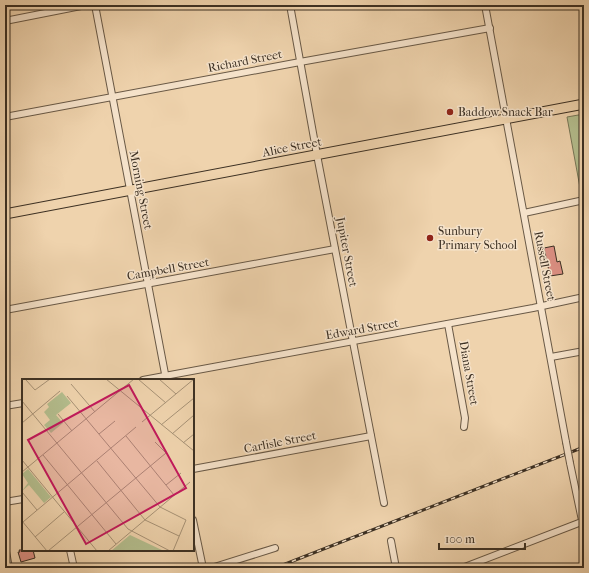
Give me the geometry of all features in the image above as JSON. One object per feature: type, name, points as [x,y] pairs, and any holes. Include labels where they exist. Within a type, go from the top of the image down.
[{"type":"main road","name":"Alice Street","points":[[5,214],[584,104]]},
{"type":"street","points":[[5,21],[86,5]]},
{"type":"street","name":"Morning Street","points":[[95,5],[166,378]]},
{"type":"street","name":"Jupiter Street","points":[[290,5],[317,155],[384,503]]},
{"type":"street","name":"Russell Street","points":[[485,5],[566,442],[584,530]]},
{"type":"street","name":"Richard Street","points":[[5,117],[490,28]]},
{"type":"street","points":[[524,213],[584,200]]},
{"type":"street","name":"Campbell Street","points":[[5,310],[335,249]]},
{"type":"street","name":"Edward Street","points":[[154,379],[584,297]]},
{"type":"street","name":"Diana Street","points":[[448,324],[466,418],[464,427]]},
{"type":"street","points":[[551,357],[584,351]]},
{"type":"street","points":[[5,406],[22,403]]},
{"type":"street","name":"Carlisle Street","points":[[194,469],[371,436]]},
{"type":"street","points":[[5,502],[22,499]]},
{"type":"street","points":[[462,568],[583,521]]},
{"type":"street","points":[[194,525],[203,568]]},
{"type":"street","points":[[391,541],[396,568]]},
{"type":"street","points":[[5,546],[9,568]]},
{"type":"street","points":[[211,568],[275,548]]},
{"type":"street","points":[[70,551],[74,568]]},
{"type":"green space","points":[[584,114],[584,193],[581,193],[567,117]]},
{"type":"building","points":[[554,246],[557,262],[560,261],[563,274],[550,276],[544,248]]},
{"type":"building","points":[[19,550],[33,551],[35,558],[21,562],[18,552],[20,552]]},
{"type":"railway","points":[[275,568],[584,447]]},
{"type":"place","name":"Baddow Snack Bar","points":[[450,112]]},
{"type":"place","name":"Sunbury Primary School","points":[[430,238]]}]
